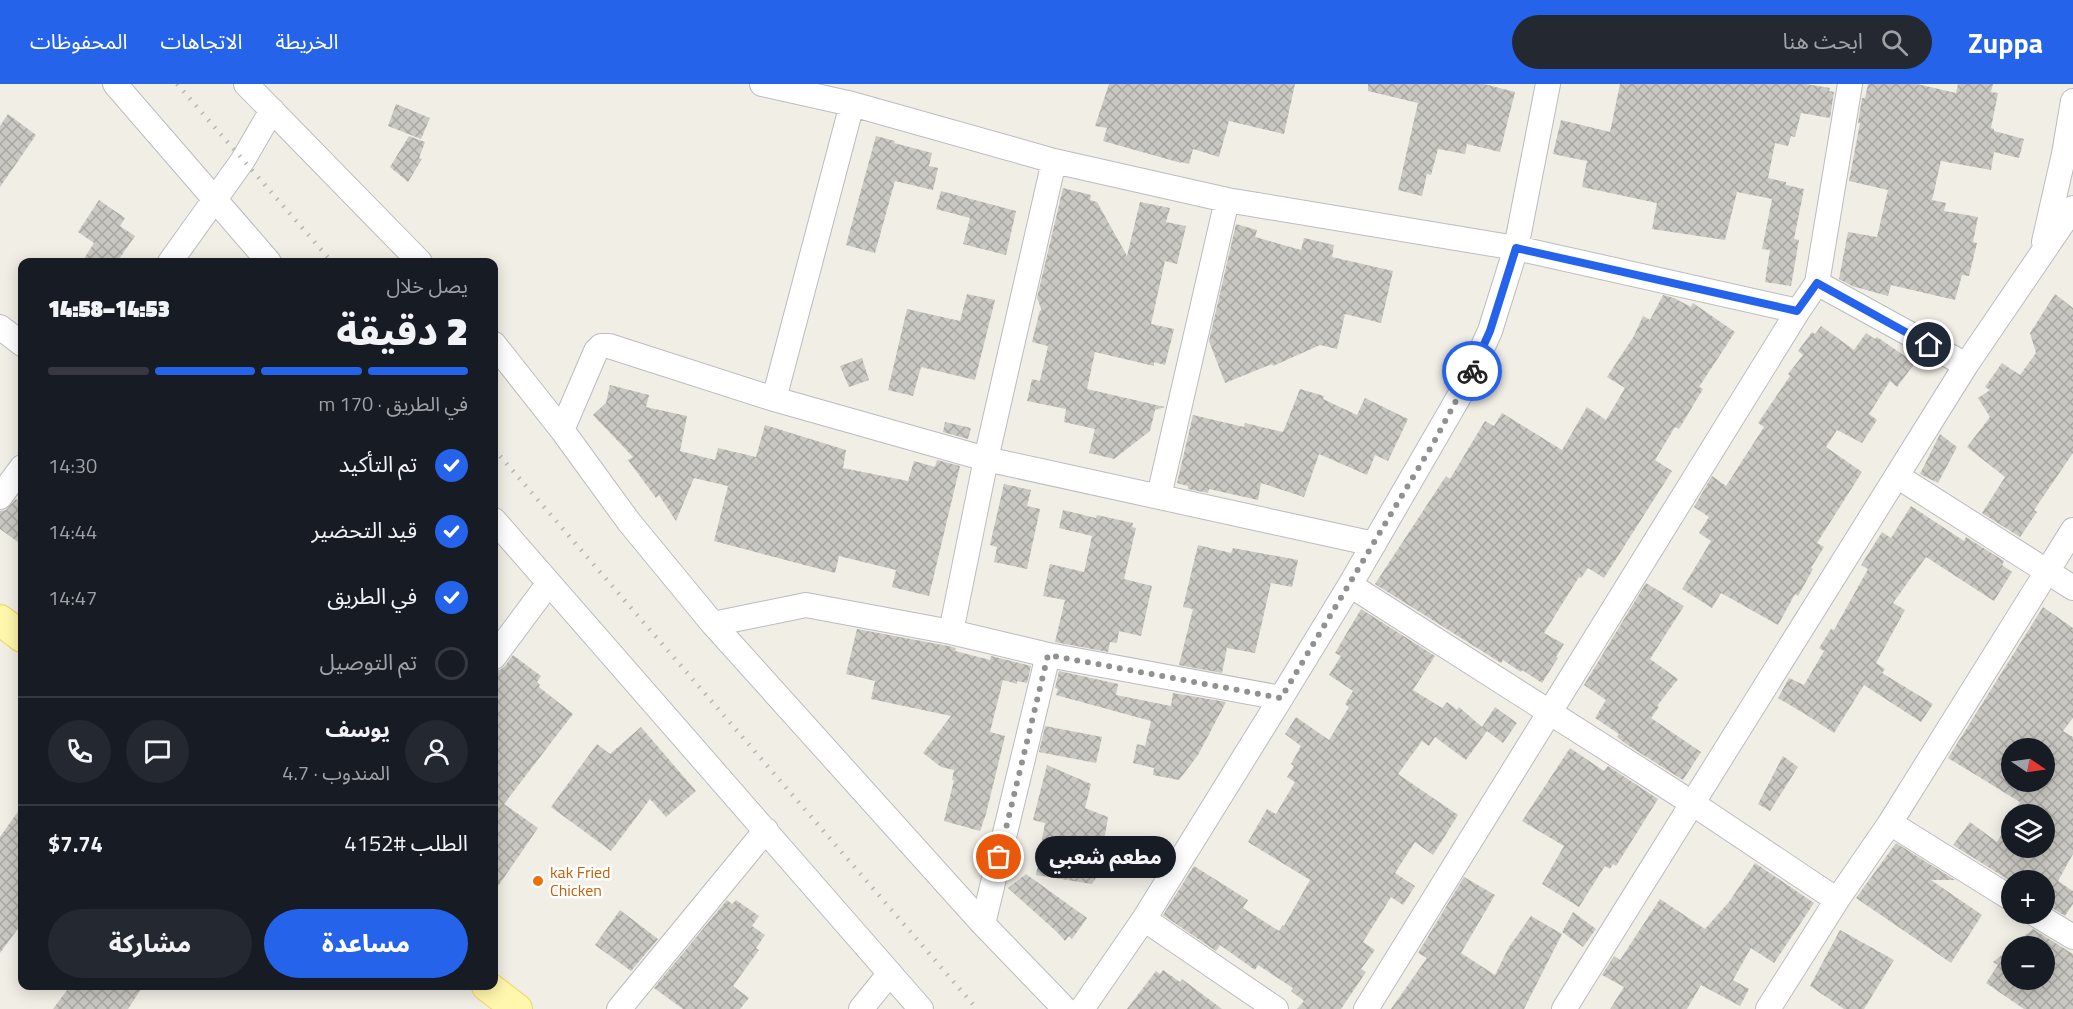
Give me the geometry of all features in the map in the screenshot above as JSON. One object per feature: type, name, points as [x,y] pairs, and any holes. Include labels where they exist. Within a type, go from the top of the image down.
[{"type":"main road","points":[[492,990],[517,1009]]},
{"type":"street","points":[[115,84],[265,258]]},
{"type":"street","points":[[246,84],[416,258]]},
{"type":"street","points":[[762,84],[852,105],[1054,161],[1227,200],[1516,248],[1797,311]]},
{"type":"street","points":[[1082,1009],[1144,919],[1281,698],[1350,585],[1464,388],[1490,331],[1516,248],[1548,84]]},
{"type":"street","points":[[1366,1009],[1797,311],[1817,283],[1850,84]]},
{"type":"street","points":[[2040,257],[2064,154],[2073,101]]},
{"type":"street","points":[[774,399],[852,105]]},
{"type":"street","points":[[173,258],[243,160],[272,110]]},
{"type":"street","points":[[951,632],[986,459],[1054,161]]},
{"type":"street","points":[[1159,496],[1227,200]]},
{"type":"street","points":[[1564,1009],[1966,365],[2073,208]]},
{"type":"street","points":[[1817,283],[1966,365]]},
{"type":"street","points":[[0,327],[18,341]]},
{"type":"street","points":[[562,430],[596,351],[601,346],[609,346],[774,399],[986,459],[1374,544]]},
{"type":"street","points":[[498,349],[562,430],[629,522],[713,624],[983,924],[1065,1009]]},
{"type":"street","points":[[0,497],[18,472]]},
{"type":"street","points":[[1897,476],[2073,588]]},
{"type":"street","points":[[498,525],[921,1009]]},
{"type":"street","points":[[1768,1009],[1837,900],[1890,823],[2073,530]]},
{"type":"street","points":[[498,652],[549,584]]},
{"type":"street","points":[[1350,585],[1692,802],[1837,900]]},
{"type":"street","points":[[713,624],[806,604],[951,632],[1048,655],[1281,698]]},
{"type":"street","points":[[983,924],[1048,655]]},
{"type":"street","points":[[1890,823],[2001,892]]},
{"type":"street","points":[[619,1009],[766,830]]},
{"type":"street","points":[[1144,919],[1276,1009]]},
{"type":"street","points":[[2052,924],[2073,937]]},
{"type":"street","points":[[861,1009],[890,973]]},
{"type":"building","points":[[1109,84],[1295,84],[1284,134],[1229,121],[1219,157],[1193,149],[1189,164],[1103,141],[1107,128],[1095,126]]},
{"type":"building","points":[[1368,84],[1484,84],[1515,92],[1500,152],[1467,144],[1465,154],[1438,149],[1431,175],[1427,174],[1422,196],[1398,190],[1418,103],[1368,91]]},
{"type":"building","points":[[1620,84],[1806,84],[1830,88],[1829,91],[1834,92],[1830,118],[1801,113],[1795,137],[1791,136],[1788,146],[1775,143],[1768,178],[1804,189],[1794,239],[1799,240],[1791,286],[1765,282],[1770,250],[1762,249],[1772,199],[1737,192],[1725,240],[1652,229],[1657,203],[1582,187],[1587,161],[1553,154],[1561,120],[1610,132]]},
{"type":"building","points":[[1868,84],[1917,84],[1956,93],[1958,84],[1993,84],[1991,92],[1998,93],[1991,128],[1994,131],[2024,139],[2019,158],[1994,152],[1991,170],[1941,161],[1932,200],[1946,203],[1944,211],[1978,217],[1973,242],[1977,243],[1969,276],[1962,275],[1955,300],[1891,285],[1888,296],[1852,286],[1839,279],[1848,232],[1877,237],[1888,190],[1849,181],[1860,123],[1858,123],[1862,98],[1865,98]]},
{"type":"building","points":[[396,104],[430,118],[421,139],[388,126]]},
{"type":"building","points":[[8,114],[36,135],[0,187],[0,126]]},
{"type":"building","points":[[409,136],[425,142],[419,158],[422,159],[408,182],[390,167]]},
{"type":"building","points":[[876,136],[932,153],[929,166],[938,168],[933,190],[895,181],[875,253],[846,245]]},
{"type":"building","points":[[1063,188],[1091,195],[1090,200],[1097,202],[1127,256],[1140,202],[1170,208],[1166,222],[1186,226],[1177,264],[1165,261],[1151,324],[1174,329],[1165,365],[1154,362],[1154,366],[1095,352],[1087,389],[1165,407],[1155,410],[1150,431],[1114,459],[1089,453],[1095,429],[1064,422],[1066,409],[1027,401],[1032,379],[1040,381],[1048,346],[1032,342],[1040,310],[1042,311],[1037,298]]},
{"type":"building","points":[[941,191],[1016,211],[1006,255],[963,244],[970,218],[936,209]]},
{"type":"building","points":[[99,200],[125,218],[120,226],[135,236],[120,258],[85,258],[94,243],[78,232]]},
{"type":"building","points":[[1236,224],[1257,230],[1255,237],[1301,250],[1304,238],[1334,245],[1332,257],[1393,271],[1381,323],[1345,314],[1337,349],[1320,345],[1273,366],[1272,364],[1225,383],[1209,341]]},
{"type":"building","points":[[967,294],[995,300],[975,380],[921,367],[913,396],[888,390],[907,309],[960,321]]},
{"type":"building","points":[[2055,294],[2073,308],[2073,453],[2034,510],[2037,512],[2020,537],[1982,513],[2005,477],[1967,447],[1990,417],[1978,398],[1990,390],[1985,387],[2002,363],[2020,375],[2036,353],[2030,333]]},
{"type":"building","points":[[1663,295],[1691,307],[1693,303],[1735,332],[1699,387],[1703,389],[1679,429],[1675,427],[1655,460],[1672,471],[1604,578],[1588,568],[1581,578],[1579,577],[1544,633],[1564,644],[1542,683],[1503,660],[1501,663],[1375,584],[1446,476],[1450,479],[1485,421],[1494,426],[1502,413],[1562,450],[1587,407],[1606,420],[1625,388],[1607,377],[1634,336],[1643,316],[1650,320]]},
{"type":"building","points":[[1821,326],[1854,350],[1866,333],[1875,339],[1877,337],[1915,363],[1897,387],[1890,381],[1869,414],[1877,420],[1862,443],[1837,430],[1826,447],[1862,472],[1817,543],[1824,547],[1798,596],[1795,594],[1778,625],[1721,593],[1712,608],[1682,589],[1711,541],[1699,533],[1709,517],[1694,507],[1712,476],[1726,486],[1764,427],[1758,423],[1790,376],[1788,374],[1803,355],[1798,351],[1812,332],[1815,334]]},
{"type":"building","points":[[862,358],[869,380],[849,387],[840,366]]},
{"type":"building","points":[[610,385],[649,395],[646,407],[687,416],[680,451],[715,460],[718,448],[756,457],[765,425],[846,450],[843,468],[908,481],[914,461],[935,467],[937,460],[960,466],[929,596],[892,587],[896,570],[839,556],[835,573],[714,541],[728,486],[694,478],[676,521],[659,495],[656,498],[628,460],[633,457],[593,415],[606,403]]},
{"type":"building","points":[[1300,389],[1324,396],[1323,399],[1357,415],[1365,398],[1408,419],[1388,461],[1375,455],[1367,475],[1319,454],[1304,497],[1261,483],[1258,500],[1209,489],[1208,493],[1188,489],[1188,486],[1177,483],[1193,415],[1244,427],[1245,423],[1283,432]]},
{"type":"building","points":[[945,422],[971,428],[968,439],[943,432]]},
{"type":"building","points":[[1940,434],[1957,447],[1938,483],[1920,474]]},
{"type":"building","points":[[1004,484],[1031,490],[1027,506],[1040,509],[1027,569],[994,562],[997,547],[990,545]]},
{"type":"building","points":[[16,499],[18,500],[18,542],[0,529],[0,511],[6,510]]},
{"type":"building","points":[[1911,506],[1964,541],[1966,537],[2004,561],[2002,565],[2012,572],[1994,601],[1926,557],[1893,603],[1905,610],[1876,663],[1885,669],[1882,673],[1933,704],[1921,722],[1864,685],[1834,733],[1778,698],[1789,678],[1804,685],[1824,651],[1819,648],[1831,629],[1834,630],[1868,569],[1861,565],[1882,532],[1891,538]]},
{"type":"building","points":[[1063,510],[1096,518],[1097,515],[1133,523],[1132,527],[1136,528],[1124,579],[1152,586],[1141,636],[1119,631],[1117,643],[1110,642],[1108,652],[1055,642],[1065,600],[1043,596],[1050,564],[1084,572],[1092,536],[1059,528]]},
{"type":"building","points":[[1198,545],[1231,553],[1233,548],[1298,560],[1292,587],[1271,583],[1255,653],[1227,648],[1222,673],[1179,665],[1193,609],[1183,607]]},
{"type":"building","points":[[1646,583],[1684,606],[1650,659],[1678,679],[1657,706],[1659,707],[1651,718],[1701,752],[1683,780],[1626,744],[1617,737],[1619,734],[1595,718],[1606,700],[1584,685]]},
{"type":"building","points":[[2043,607],[2073,628],[2073,718],[2063,731],[2073,737],[2073,854],[2058,881],[2073,891],[2073,904],[2065,916],[2055,910],[2055,870],[2001,870],[2001,875],[1953,845],[1970,822],[1997,842],[2001,835],[2001,858],[2055,858],[2055,804],[2019,804],[2020,802],[2004,792],[2055,792],[2055,738],[2001,738],[2001,790],[1948,758]]},
{"type":"building","points":[[1361,609],[1435,656],[1413,690],[1442,708],[1447,702],[1457,710],[1459,707],[1482,727],[1495,707],[1517,723],[1503,743],[1487,731],[1466,760],[1435,737],[1429,746],[1422,741],[1398,774],[1458,815],[1433,855],[1415,842],[1395,873],[1415,886],[1403,905],[1391,897],[1363,942],[1375,950],[1361,969],[1366,972],[1341,1009],[1297,1009],[1304,1001],[1291,991],[1293,988],[1258,965],[1255,970],[1220,945],[1216,951],[1163,915],[1194,866],[1248,900],[1243,908],[1279,931],[1284,926],[1310,880],[1248,842],[1267,809],[1276,814],[1295,782],[1287,777],[1294,766],[1291,764],[1301,746],[1285,734],[1296,717],[1329,740],[1349,707],[1345,704],[1353,691],[1329,675],[1341,656],[1335,653]]},
{"type":"building","points":[[857,629],[948,646],[956,648],[955,651],[990,660],[991,656],[1031,666],[1027,683],[1017,681],[1017,684],[1003,680],[990,732],[1005,736],[980,831],[944,821],[954,780],[952,780],[954,770],[941,767],[923,753],[951,716],[871,699],[875,681],[846,674]]},
{"type":"building","points":[[513,655],[541,676],[537,682],[539,687],[573,714],[504,804],[538,828],[498,886],[498,670],[505,666]]},
{"type":"building","points":[[1059,671],[1118,684],[1116,695],[1171,706],[1173,693],[1226,702],[1198,755],[1179,780],[1153,775],[1154,768],[1133,763],[1137,744],[1145,746],[1151,721],[1056,695],[1058,689],[1055,688]]},
{"type":"building","points":[[1045,726],[1102,737],[1096,763],[1039,752]]},
{"type":"building","points":[[641,727],[696,791],[666,817],[650,799],[611,851],[551,807],[597,744],[610,754]]},
{"type":"building","points":[[1570,748],[1604,771],[1608,766],[1658,799],[1616,866],[1613,864],[1610,869],[1605,866],[1579,907],[1542,884],[1564,846],[1522,821]]},
{"type":"building","points":[[1783,756],[1798,767],[1770,811],[1758,804]]},
{"type":"building","points":[[1047,765],[1091,784],[1085,808],[1108,817],[1098,875],[1092,884],[1036,875],[1045,823],[1033,820]]},
{"type":"building","points":[[18,812],[18,928],[0,953],[0,837]]},
{"type":"building","points":[[1896,843],[1955,880],[1931,880],[1982,915],[1951,963],[1856,898]]},
{"type":"building","points":[[1755,863],[1814,903],[1774,963],[1751,948],[1733,980],[1749,989],[1740,1006],[1701,985],[1687,1009],[1610,1009],[1624,987],[1602,975],[1614,956],[1620,960],[1660,899],[1705,929],[1729,902]]},
{"type":"building","points":[[1026,874],[1087,918],[1072,939],[1069,936],[1065,941],[1008,888]]},
{"type":"building","points":[[1464,877],[1495,895],[1461,953],[1495,975],[1509,947],[1531,916],[1562,934],[1524,1009],[1391,1009],[1427,958],[1418,953]]},
{"type":"building","points":[[727,900],[732,904],[736,900],[759,916],[752,926],[765,935],[756,948],[759,950],[733,986],[749,998],[740,1009],[683,1009],[654,988]]},
{"type":"building","points":[[620,910],[658,939],[631,971],[595,945]]},
{"type":"building","points":[[1573,912],[1596,929],[1583,947],[1562,932]]},
{"type":"building","points":[[2033,929],[2044,936],[2024,936]]},
{"type":"building","points":[[1840,930],[1894,960],[1864,1009],[1844,1009],[1810,986]]},
{"type":"building","points":[[2055,943],[2073,954],[2073,1009],[2024,1009],[1986,983],[1998,965],[1993,962],[2001,956],[2001,990],[2055,990]]},
{"type":"building","points":[[1163,970],[1180,982],[1182,979],[1222,1009],[1127,1009],[1156,971],[1160,974]]},
{"type":"building","points":[[67,990],[140,990],[128,1009],[53,1009]]},
{"type":"railway","points":[[177,84],[329,258]]},
{"type":"railway","points":[[498,454],[977,1009]]},
{"type":"way so far","points":[[999,857],[1048,655],[1281,698],[1434,442],[1472,371]]},
{"type":"place","name":"مطعم شعبي","points":[[999,857]]},
{"type":"place","name":"kak Fried Chicken","points":[[538,881]]},
{"type":"route","points":[[1472,371],[1490,331],[1516,248],[1797,311],[1817,283],[1929,345]]}]
